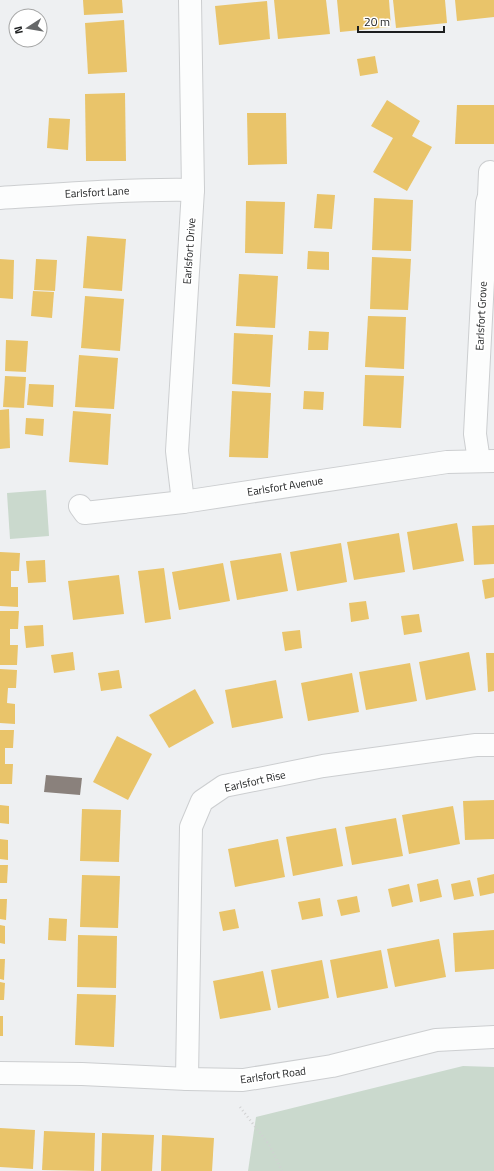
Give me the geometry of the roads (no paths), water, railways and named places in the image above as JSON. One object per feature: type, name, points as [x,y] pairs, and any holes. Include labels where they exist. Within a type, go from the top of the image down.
[{"type":"street","name":"Earlsfort Drive","points":[[183,502],[177,451],[193,190],[190,0]]},
{"type":"street","name":"Earlsfort Grove","points":[[486,461],[475,434],[487,203],[489,196],[490,172]]},
{"type":"street","name":"Earlsfort Lane","points":[[0,198],[164,189],[193,190]]},
{"type":"street","name":"Earlsfort Avenue","points":[[80,506],[85,513],[183,502],[447,462],[486,461]]},
{"type":"street","name":"Earlsfort Rise","points":[[187,1079],[191,827],[202,801],[224,786],[323,766],[476,745],[494,745]]},
{"type":"street","name":"Earlsfort Road","points":[[0,1073],[82,1074],[243,1080],[332,1066],[436,1040],[494,1037]]}]
